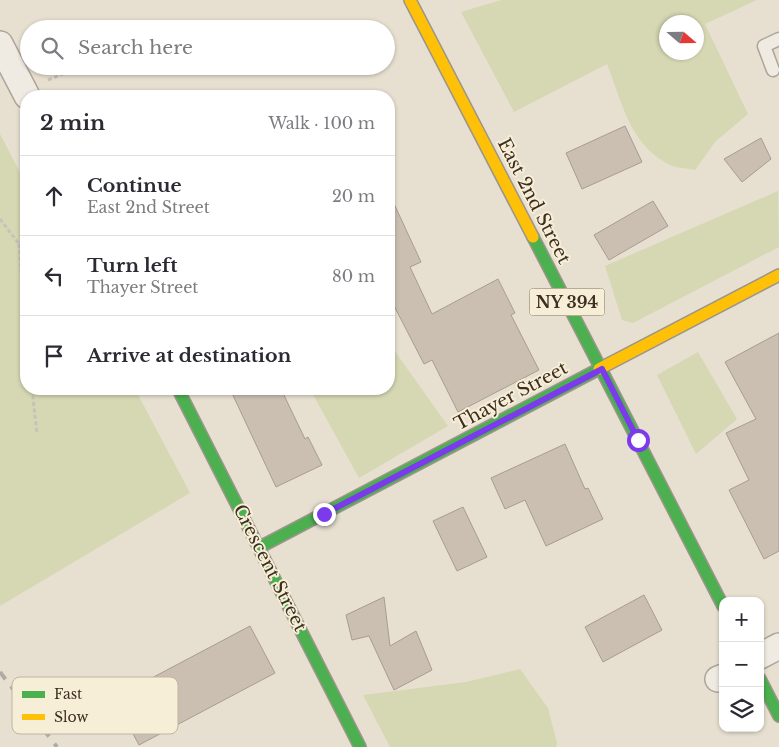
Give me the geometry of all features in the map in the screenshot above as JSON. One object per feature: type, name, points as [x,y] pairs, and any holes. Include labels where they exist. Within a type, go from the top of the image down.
[{"type":"street","name":"East 2nd Street","points":[[410,0],[719,598]]},
{"type":"street","points":[[0,44],[24,90]]},
{"type":"street","name":"Thayer Street","points":[[260,547],[779,275]]},
{"type":"street","name":"Crescent Street","points":[[181,395],[360,747]]},
{"type":"street","points":[[764,654],[779,646]]},
{"type":"street","points":[[764,687],[779,716]]},
{"type":"lane","points":[[773,70],[764,46],[779,39]]},
{"type":"path","points":[[34,90],[64,75]]},
{"type":"path","points":[[0,219],[19,244],[20,258]]},
{"type":"path","points":[[33,395],[37,434]]},
{"type":"green space","points":[[501,0],[757,0],[705,24],[748,114],[715,142],[695,170],[668,164],[644,145],[628,120],[607,64],[514,112],[461,12]]},
{"type":"green space","points":[[0,134],[20,172],[20,395],[138,395],[190,493],[0,606]]},
{"type":"green space","points":[[778,191],[779,247],[633,323],[622,320],[605,266]]},
{"type":"green space","points":[[395,351],[448,426],[359,478],[313,395],[395,395]]},
{"type":"green space","points":[[698,352],[737,419],[696,454],[657,375]]},
{"type":"green space","points":[[520,669],[548,708],[557,743],[556,747],[390,747],[363,695],[466,682]]},
{"type":"building","points":[[625,126],[642,162],[582,189],[566,153]]},
{"type":"building","points":[[761,138],[771,159],[742,182],[724,159]]},
{"type":"building","points":[[653,201],[668,226],[609,260],[594,235]]},
{"type":"building","points":[[395,206],[421,262],[410,267],[432,314],[498,279],[515,313],[511,315],[539,370],[458,412],[432,360],[424,364],[395,308]]},
{"type":"building","points":[[779,333],[779,551],[764,559],[729,490],[749,480],[726,433],[756,419],[725,362]]},
{"type":"building","points":[[233,395],[284,395],[305,439],[308,437],[322,465],[276,487]]},
{"type":"building","points":[[565,444],[585,489],[588,488],[603,519],[546,546],[525,500],[505,509],[491,478]]},
{"type":"building","points":[[463,507],[487,557],[457,571],[433,521]]},
{"type":"building","points":[[644,595],[662,630],[603,662],[585,627]]},
{"type":"building","points":[[384,597],[390,646],[416,631],[432,670],[394,690],[369,636],[352,640],[346,615]]},
{"type":"building","points":[[250,626],[275,673],[178,724],[178,677],[154,677]]},
{"type":"building","points":[[133,734],[160,734],[139,745]]},
{"type":"railway","points":[[0,672],[12,688]]},
{"type":"railway","points":[[47,734],[57,747]]},
{"type":"traffic: fast","points":[[533,237],[719,598]]},
{"type":"traffic: fast","points":[[260,547],[599,369]]},
{"type":"traffic: fast","points":[[181,395],[360,747]]},
{"type":"traffic: fast","points":[[764,687],[779,716]]},
{"type":"traffic: slow","points":[[410,0],[533,237]]},
{"type":"traffic: slow","points":[[599,369],[779,275]]},
{"type":"route","points":[[324,514],[602,369],[638,440]]}]
